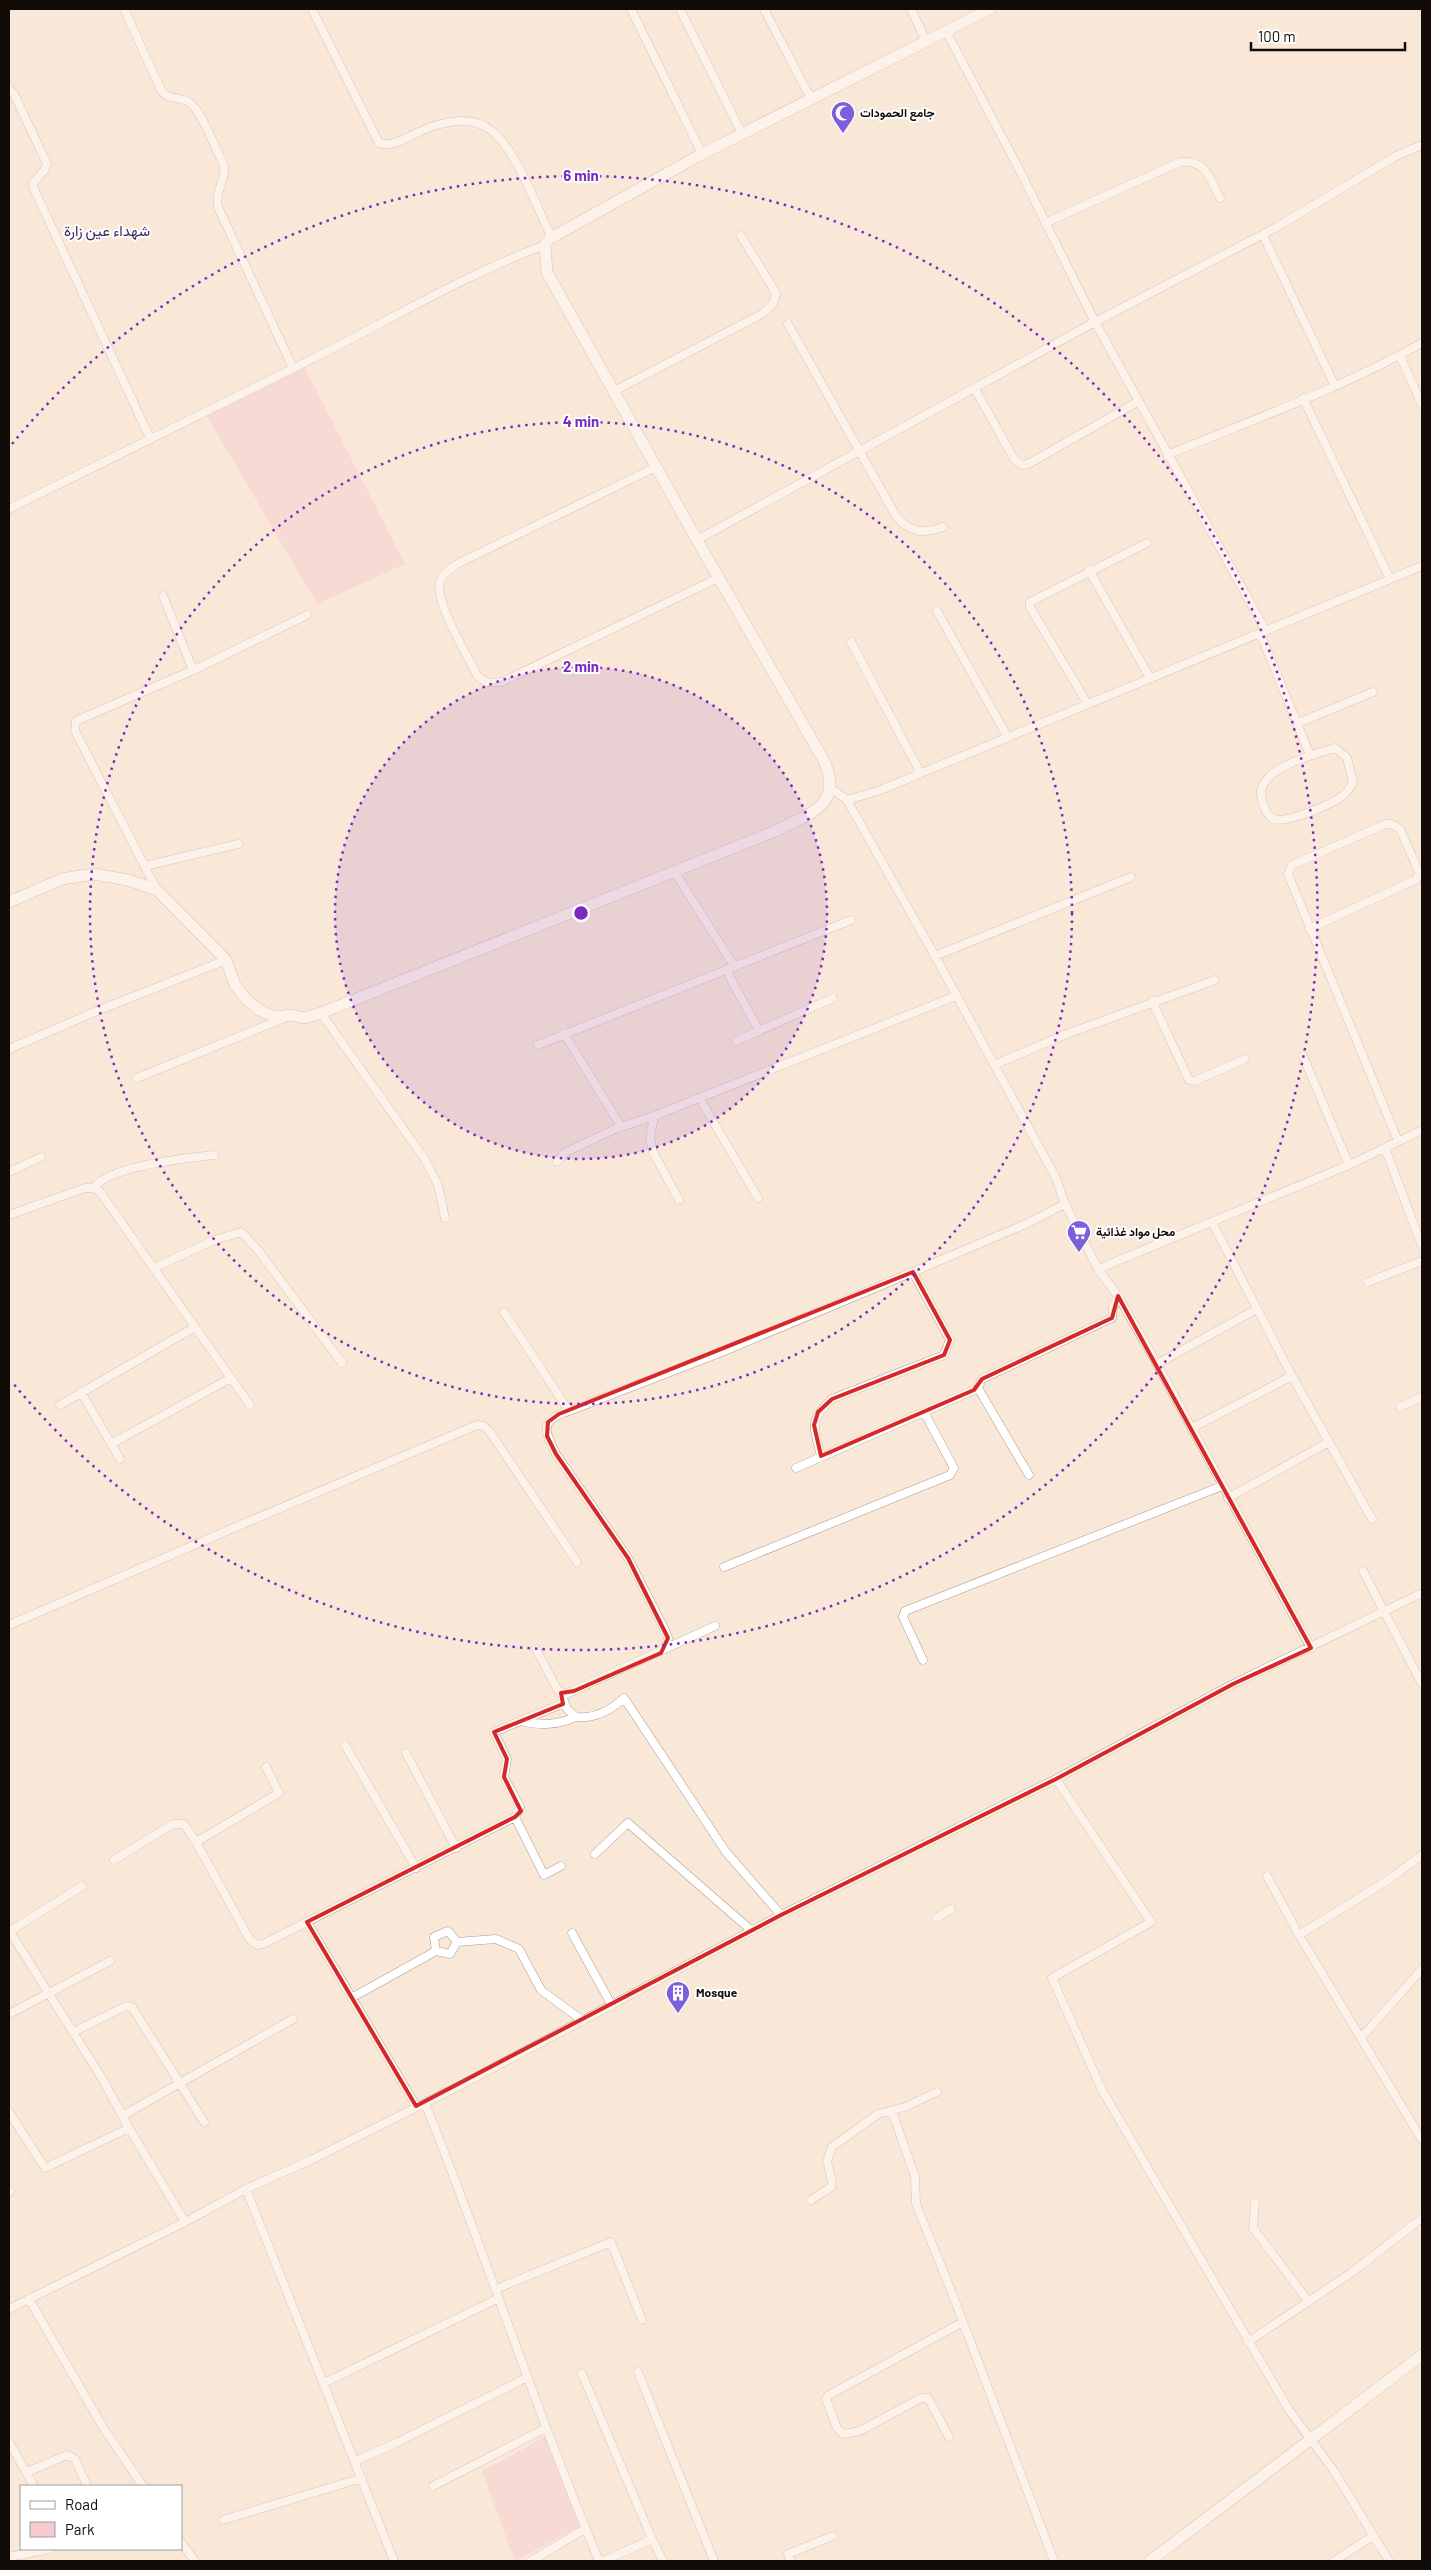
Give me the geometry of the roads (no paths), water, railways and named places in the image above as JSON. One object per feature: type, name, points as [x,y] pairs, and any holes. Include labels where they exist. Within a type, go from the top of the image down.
[{"type":"street","points":[[124,9],[162,92],[170,99],[182,99],[195,107],[224,165],[225,172],[216,195],[218,207],[293,368]]},
{"type":"street","points":[[307,616],[193,670],[78,719],[74,726],[157,890],[226,960],[235,984],[246,999],[259,1010],[275,1017],[291,1015],[304,1018],[321,1013],[773,832],[823,804],[832,788],[831,774],[824,759],[718,578],[548,272],[548,241],[509,152],[492,130],[482,125],[456,121],[435,125],[389,144],[379,143],[312,9]]},
{"type":"street","points":[[631,9],[702,154]]},
{"type":"street","points":[[680,9],[742,134]]},
{"type":"street","points":[[764,9],[811,99]]},
{"type":"street","points":[[911,9],[926,41]]},
{"type":"street","points":[[9,509],[293,368],[466,279],[548,241],[702,154],[990,9]]},
{"type":"street","points":[[946,31],[1095,322],[1263,632],[1310,755]]},
{"type":"street","points":[[9,89],[14,94],[47,164],[44,171],[33,183],[34,189],[150,438]]},
{"type":"street","points":[[697,540],[859,454],[1095,322],[1263,235],[1396,156],[1422,145]]},
{"type":"street","points":[[1045,223],[1180,162],[1192,161],[1202,165],[1220,198]]},
{"type":"street","points":[[1263,235],[1334,384]]},
{"type":"street","points":[[614,391],[762,314],[773,304],[776,293],[741,236]]},
{"type":"street","points":[[788,324],[810,360],[882,495],[904,526],[923,533],[943,527]]},
{"type":"street","points":[[1167,455],[1400,356],[1422,343]]},
{"type":"street","points":[[1400,356],[1422,405]]},
{"type":"street","points":[[975,389],[1014,459],[1022,464],[1028,464],[1139,401]]},
{"type":"street","points":[[1303,398],[1390,579]]},
{"type":"street","points":[[656,467],[457,564],[444,574],[440,582],[442,603],[477,675],[490,684],[502,682],[718,578]]},
{"type":"street","points":[[1087,703],[1030,607],[1030,602],[1089,570],[1147,542]]},
{"type":"street","points":[[847,800],[862,798],[920,772],[1422,566]]},
{"type":"street","points":[[1089,570],[1150,678]]},
{"type":"street","points":[[163,596],[193,670]]},
{"type":"street","points":[[937,611],[1008,736]]},
{"type":"street","points":[[851,642],[920,772]]},
{"type":"street","points":[[1298,723],[1373,692]]},
{"type":"street","points":[[1335,748],[1341,750],[1347,758],[1353,782],[1349,790],[1339,799],[1286,820],[1274,819],[1266,814],[1259,793],[1262,784],[1269,775],[1310,755],[1335,748]]},
{"type":"street","points":[[832,788],[847,800],[935,956],[1056,1178],[1065,1204],[1098,1269],[1118,1296],[1158,1364],[1228,1498],[1311,1648]]},
{"type":"street","points":[[1310,929],[1417,880],[1419,872],[1400,829],[1391,824],[1386,824],[1292,865],[1289,878],[1310,929],[1398,1141]]},
{"type":"street","points":[[145,866],[238,844]]},
{"type":"street","points":[[674,871],[734,966]]},
{"type":"street","points":[[9,902],[62,879],[93,874],[128,880],[157,890]]},
{"type":"street","points":[[935,956],[1131,877]]},
{"type":"street","points":[[538,1045],[564,1033],[851,920]]},
{"type":"street","points":[[9,1049],[97,1011],[226,960]]},
{"type":"street","points":[[726,970],[758,1029]]},
{"type":"street","points":[[994,1065],[1152,1001],[1215,980]]},
{"type":"street","points":[[557,1162],[564,1153],[620,1128],[700,1099],[956,996]]},
{"type":"street","points":[[736,1041],[758,1029],[832,998]]},
{"type":"street","points":[[1152,1001],[1189,1080],[1195,1081],[1245,1059]]},
{"type":"street","points":[[321,1013],[424,1158],[438,1184],[445,1218]]},
{"type":"street","points":[[137,1078],[250,1034],[291,1015]]},
{"type":"street","points":[[564,1033],[620,1128]]},
{"type":"street","points":[[1303,1056],[1350,1165]]},
{"type":"street","points":[[700,1099],[758,1198]]},
{"type":"street","points":[[654,1116],[650,1138],[653,1152],[679,1200]]},
{"type":"street","points":[[1098,1269],[1350,1165],[1422,1130]]},
{"type":"street","points":[[1385,1148],[1422,1246]]},
{"type":"street","points":[[94,1188],[98,1181],[110,1175],[162,1161],[214,1155]]},
{"type":"street","points":[[9,1172],[41,1157]]},
{"type":"street","points":[[9,1215],[85,1188],[94,1188],[100,1192],[250,1405]]},
{"type":"street","points":[[666,1647],[668,1638],[665,1630],[628,1558],[556,1454],[547,1436],[548,1422],[558,1414],[722,1352],[1028,1223],[1065,1204]]},
{"type":"street","points":[[1212,1222],[1292,1376],[1372,1519]]},
{"type":"street","points":[[154,1268],[212,1241],[241,1232],[258,1250],[342,1363]]},
{"type":"street","points":[[1368,1282],[1422,1262]]},
{"type":"street","points":[[821,1456],[814,1425],[818,1412],[832,1399],[944,1355],[950,1340],[912,1272]]},
{"type":"street","points":[[796,1468],[978,1388],[982,1378],[1112,1318],[1113,1307],[1118,1296]]},
{"type":"street","points":[[1158,1364],[1257,1309]]},
{"type":"street","points":[[504,1312],[569,1411]]},
{"type":"street","points":[[60,1405],[195,1327]]},
{"type":"street","points":[[1192,1428],[1292,1376]]},
{"type":"street","points":[[111,1444],[231,1378]]},
{"type":"street","points":[[978,1388],[1029,1475]]},
{"type":"street","points":[[81,1392],[120,1459]]},
{"type":"street","points":[[1400,1407],[1422,1397]]},
{"type":"street","points":[[724,1566],[950,1475],[954,1468],[924,1412]]},
{"type":"street","points":[[9,1626],[238,1526],[477,1425],[484,1426],[490,1432],[576,1562]]},
{"type":"street","points":[[1228,1498],[1329,1442]]},
{"type":"street","points":[[923,1660],[903,1617],[905,1611],[1222,1486]]},
{"type":"street","points":[[1363,1571],[1422,1684]]},
{"type":"street","points":[[9,2309],[185,2222],[246,2189],[311,2160],[425,2103],[584,2021],[781,1915],[1056,1779],[1232,1684],[1311,1648],[1422,1593]]},
{"type":"street","points":[[561,1693],[566,1694],[574,1691],[715,1626]]},
{"type":"street","points":[[536,1649],[561,1693],[564,1704],[576,1717]]},
{"type":"street","points":[[522,1721],[540,1726],[563,1722],[576,1717],[594,1716],[612,1709],[624,1698],[726,1852],[781,1915]]},
{"type":"street","points":[[114,1860],[173,1824],[184,1824],[253,1943],[263,1944],[515,1817],[520,1807],[504,1777],[507,1759],[494,1732],[564,1704]]},
{"type":"street","points":[[345,1745],[416,1868]]},
{"type":"street","points":[[406,1752],[456,1848]]},
{"type":"street","points":[[196,1842],[278,1793],[266,1767]]},
{"type":"street","points":[[1056,1779],[1151,1922],[1052,1978],[1102,2090],[1248,2342],[1309,2440],[1334,2472],[1389,2561]]},
{"type":"street","points":[[515,1817],[544,1874],[561,1866]]},
{"type":"street","points":[[595,1854],[628,1822],[752,1931]]},
{"type":"street","points":[[1299,1935],[1391,1878],[1422,1854]]},
{"type":"street","points":[[1267,1876],[1299,1935],[1422,2139]]},
{"type":"street","points":[[82,1886],[9,1930],[103,2080],[128,2128],[185,2222]]},
{"type":"street","points":[[936,1918],[951,1909]]},
{"type":"street","points":[[307,1922],[416,2106]]},
{"type":"street","points":[[436,1952],[434,1937],[442,1933],[448,1931],[458,1942]]},
{"type":"street","points":[[572,1933],[612,2006]]},
{"type":"street","points":[[458,1942],[496,1938],[519,1949],[541,1990],[584,2021]]},
{"type":"street","points":[[353,1997],[436,1952],[450,1954],[458,1942]]},
{"type":"street","points":[[9,2014],[110,1961]]},
{"type":"street","points":[[1361,2038],[1422,1969]]},
{"type":"street","points":[[73,2032],[130,2006],[182,2084],[204,2122]]},
{"type":"street","points":[[122,2116],[182,2084],[293,2019]]},
{"type":"street","points":[[811,2200],[831,2187],[832,2181],[826,2161],[832,2147],[864,2122],[878,2114],[892,2111],[937,2092]]},
{"type":"street","points":[[425,2103],[470,2215],[546,2428],[599,2561]]},
{"type":"street","points":[[892,2111],[915,2177],[916,2204],[1054,2561]]},
{"type":"street","points":[[9,2112],[44,2168],[128,2128]]},
{"type":"street","points":[[246,2189],[394,2561]]},
{"type":"street","points":[[1255,2203],[1252,2228],[1309,2302]]},
{"type":"street","points":[[1248,2342],[1351,2273],[1422,2218]]},
{"type":"street","points":[[496,2289],[611,2242],[642,2320]]},
{"type":"street","points":[[324,2383],[500,2298]]},
{"type":"street","points":[[29,2300],[104,2429],[142,2485]]},
{"type":"street","points":[[949,2437],[928,2398],[921,2398],[860,2431],[843,2434],[838,2428],[826,2399],[829,2395],[963,2322]]},
{"type":"street","points":[[1150,2561],[1422,2355]]},
{"type":"street","points":[[638,2372],[713,2561]]},
{"type":"street","points":[[582,2374],[663,2561]]},
{"type":"street","points":[[355,2461],[396,2443],[528,2377]]},
{"type":"street","points":[[433,2486],[546,2428]]},
{"type":"street","points":[[9,2442],[34,2485]]},
{"type":"street","points":[[27,2472],[67,2455],[75,2459],[87,2485]]},
{"type":"street","points":[[223,2520],[362,2478]]},
{"type":"street","points":[[531,2561],[586,2529]]},
{"type":"street","points":[[790,2561],[788,2554],[833,2536]]},
{"type":"street","points":[[1334,2561],[1374,2536]]},
{"type":"street","points":[[604,2561],[652,2539]]},
{"type":"street","points":[[182,2543],[195,2561]]},
{"type":"street","points":[[9,2557],[45,2550]]},
{"type":"place","name":"جامع الحمودات","points":[[843,134]]},
{"type":"place","name":"محل مواد غذائية","points":[[1079,1253]]},
{"type":"place","name":"Mosque","points":[[678,2014]]},
{"type":"district","name":"شهداء عين زارة","points":[[107,231]]}]
